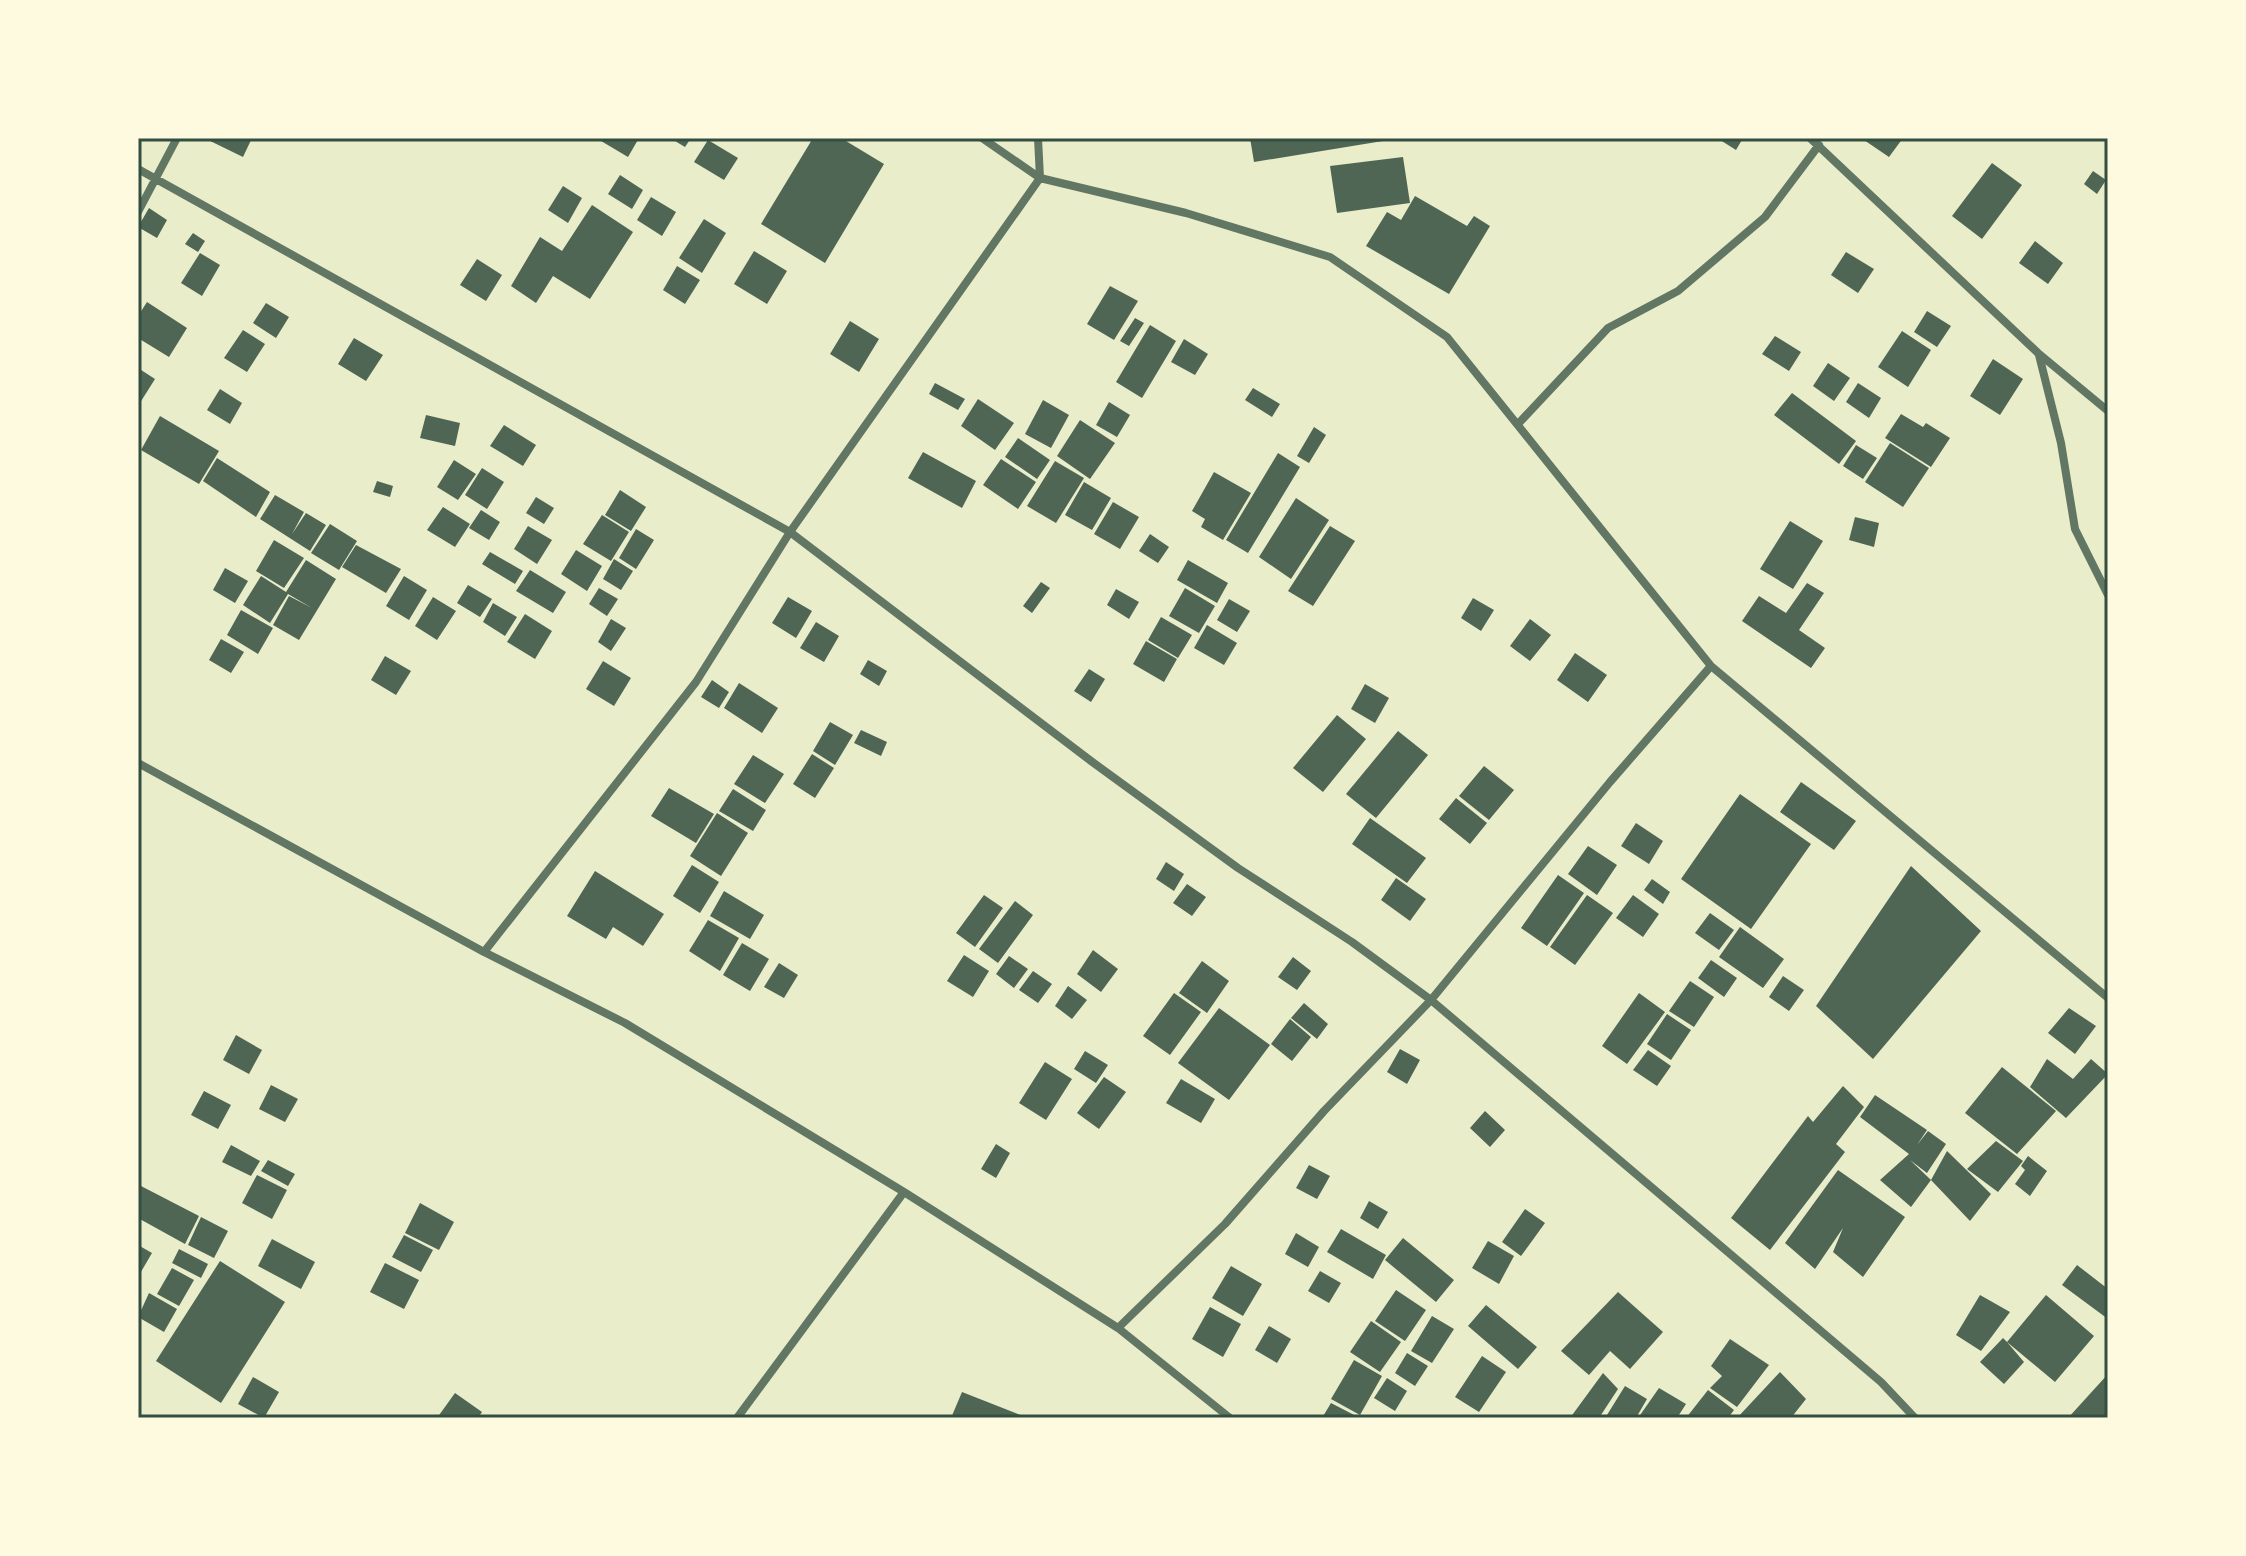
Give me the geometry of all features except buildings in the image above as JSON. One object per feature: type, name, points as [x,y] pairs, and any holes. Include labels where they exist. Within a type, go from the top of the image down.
[{"type":"street","points":[[138,212],[177,138]]},
{"type":"street","points":[[982,138],[1040,178],[1186,213],[1330,257],[1447,337],[1711,666],[2108,998]]},
{"type":"street","points":[[484,952],[696,682],[790,532],[1040,178],[1038,138]]},
{"type":"street","points":[[1810,138],[2038,353],[2108,411]]},
{"type":"street","points":[[1518,424],[1608,328],[1678,291],[1765,217],[1819,145]]},
{"type":"street","points":[[138,169],[790,532],[1091,761],[1238,868],[1352,942],[1431,1000],[1881,1382],[1915,1418]]},
{"type":"street","points":[[2038,353],[2061,443],[2075,529],[2108,595]]},
{"type":"street","points":[[1118,1328],[1225,1224],[1324,1111],[1431,1000],[1610,782],[1711,666]]},
{"type":"street","points":[[138,763],[484,952],[625,1023],[904,1192],[1118,1328],[1230,1418]]},
{"type":"street","points":[[737,1418],[904,1192]]}]
